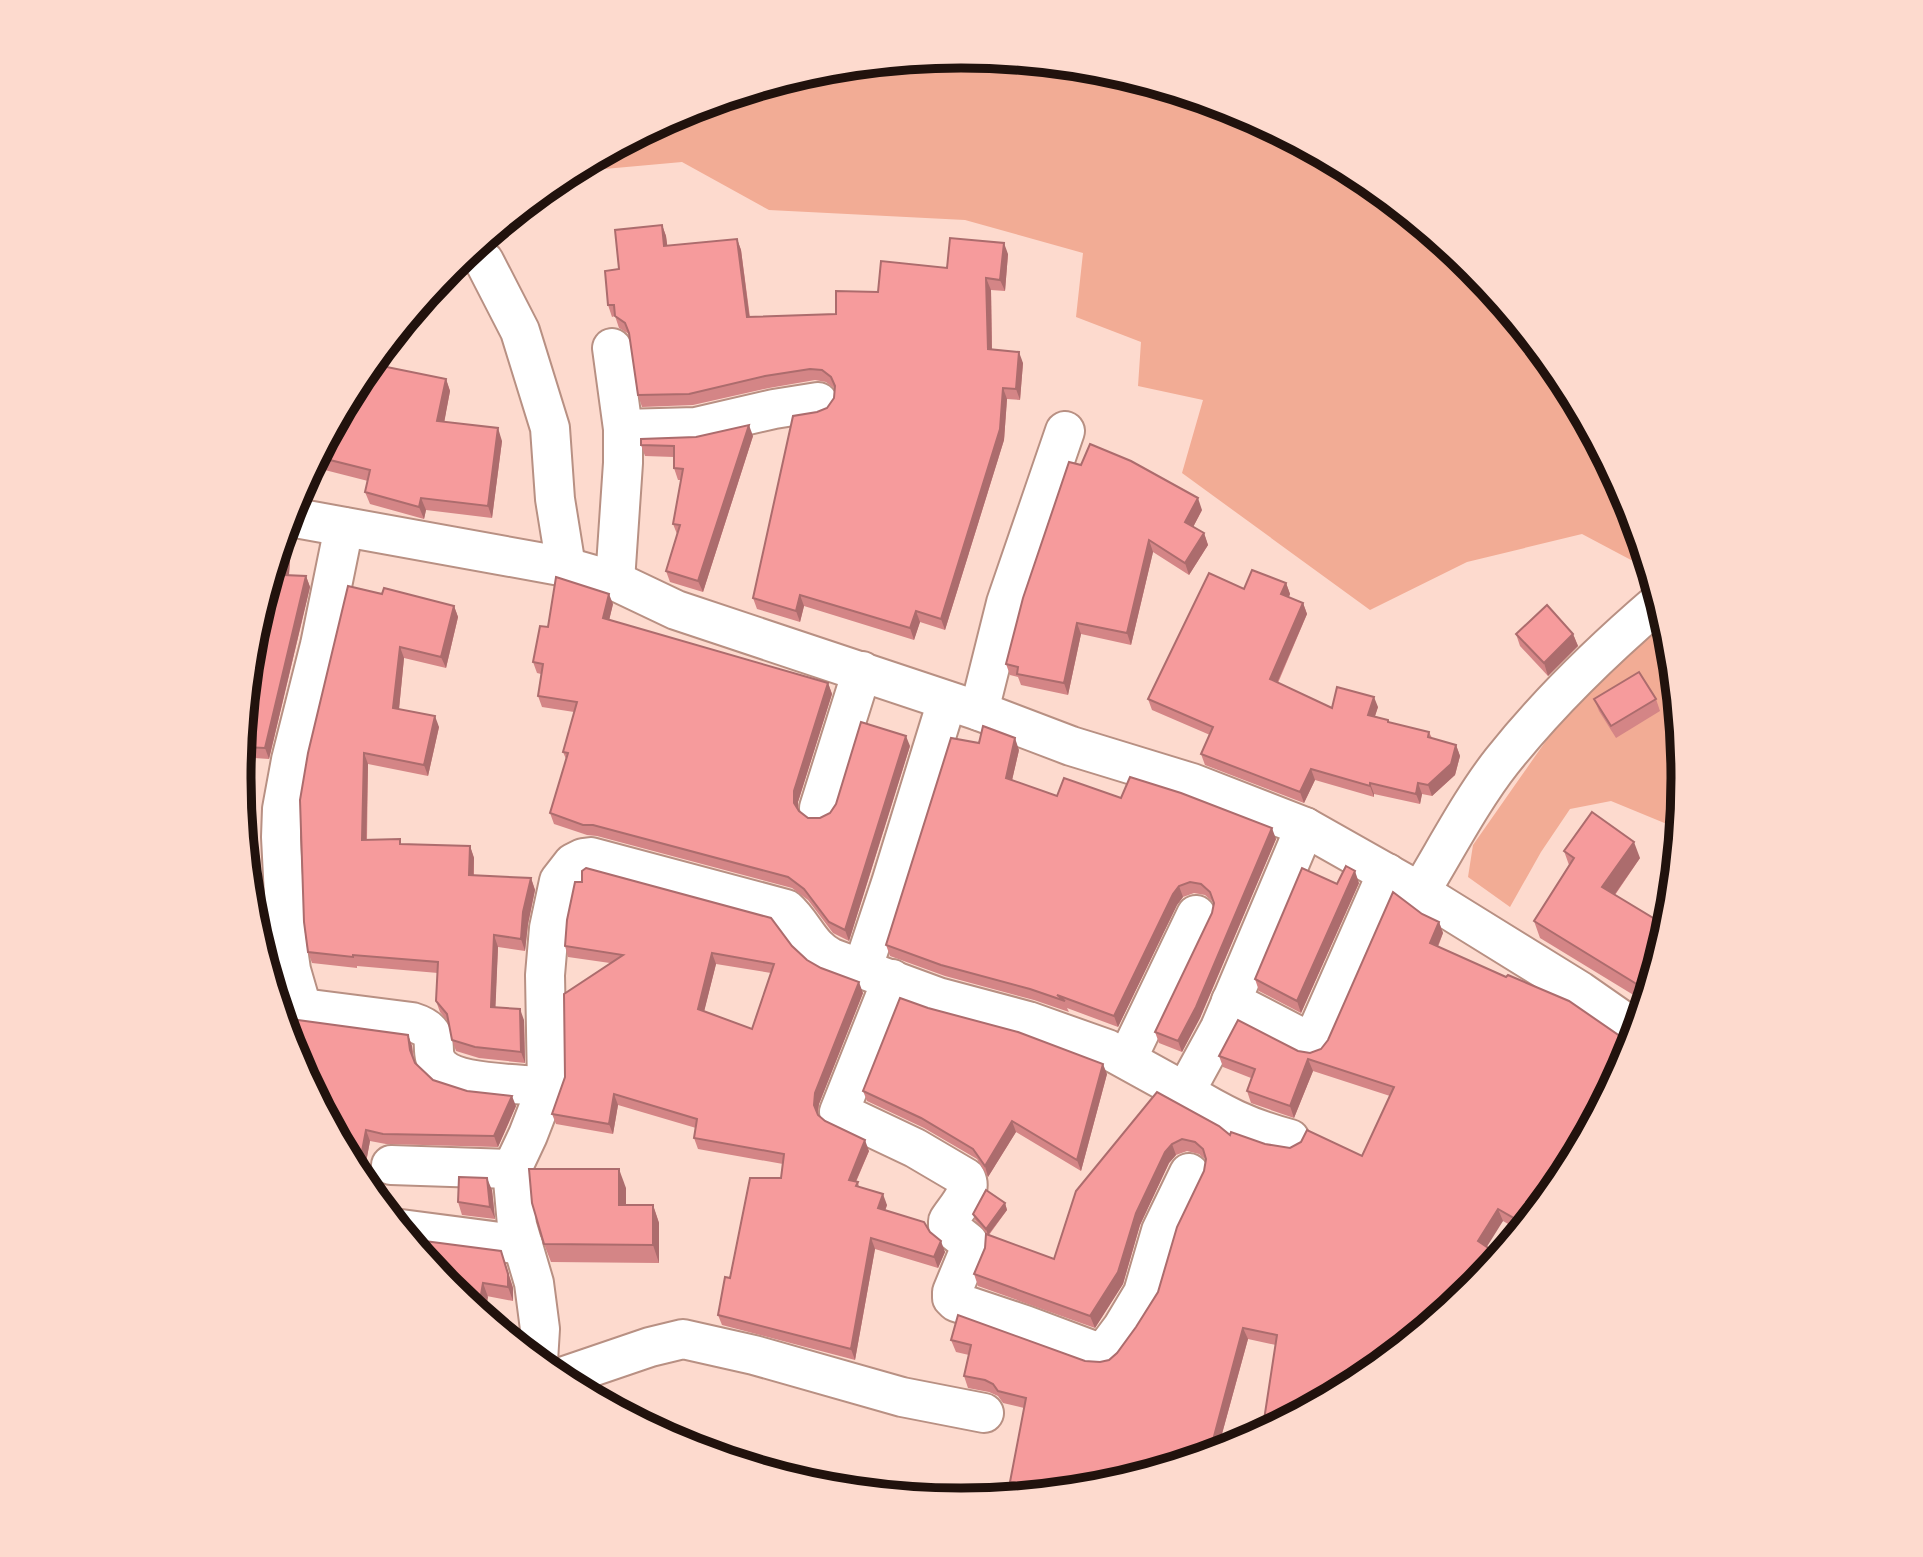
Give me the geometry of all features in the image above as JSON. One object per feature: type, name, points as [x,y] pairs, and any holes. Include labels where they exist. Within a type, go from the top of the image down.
[{"type":"street","points":[[479,257],[484,261],[520,331],[550,428],[555,499],[566,567]]},
{"type":"street","points":[[612,348],[623,429],[615,581]]},
{"type":"street","points":[[623,429],[696,427],[818,402]]},
{"type":"street","points":[[1065,431],[1006,603],[891,883],[877,974],[839,1112],[915,1148],[966,1178],[968,1191],[948,1221],[948,1226],[962,1236],[969,1246],[952,1292],[952,1298],[956,1302],[1097,1352],[1104,1352],[1143,1293],[1161,1231],[1189,1173]]},
{"type":"street","points":[[301,519],[566,567],[615,581],[676,610],[862,671],[1071,746],[1192,783],[1305,827],[1420,892],[1580,991],[1628,1024]]},
{"type":"street","points":[[344,527],[282,809],[286,935],[291,970],[290,1007],[423,1025],[431,1032],[437,1062],[442,1069],[450,1073],[505,1084],[547,1086]]},
{"type":"street","points":[[1420,892],[1501,762],[1564,691],[1651,609]]},
{"type":"street","points":[[819,808],[862,671]]},
{"type":"street","points":[[1185,1092],[1220,1028],[1305,827]]},
{"type":"street","points":[[539,1349],[540,1329],[534,1283],[517,1225],[512,1169],[547,1086],[545,975],[549,928],[559,881],[573,863],[583,858],[591,857],[786,909],[805,929],[819,952],[939,997],[1028,1021],[1107,1049],[1226,1117],[1290,1139]]},
{"type":"street","points":[[1231,1001],[1312,1043],[1387,873]]},
{"type":"street","points":[[1127,1059],[1196,915]]},
{"type":"street","points":[[391,1165],[512,1169]]},
{"type":"street","points":[[414,1231],[523,1245]]},
{"type":"street","points":[[573,1373],[682,1339],[754,1355],[902,1397],[984,1413]]},
{"type":"shaded area","points":[[962,68],[1054,74],[1145,92],[1233,122],[1317,163],[1356,188],[1394,215],[1464,276],[1525,346],[1577,423],[1618,507],[1637,561],[1582,534],[1467,562],[1370,610],[1182,473],[1203,400],[1138,386],[1141,342],[1076,317],[1083,253],[965,220],[769,210],[682,162],[595,170],[647,141],[733,106],[823,82],[915,70]]},
{"type":"shaded area","points":[[1656,631],[1666,686],[1670,732],[1670,825],[1611,801],[1570,809],[1541,852],[1510,907],[1468,877],[1473,845],[1550,735],[1616,660]]},
{"type":"building","points":[[662,225],[664,246],[737,239],[747,317],[836,314],[836,291],[878,292],[881,261],[947,268],[950,238],[1004,243],[1000,280],[986,278],[988,349],[1019,352],[1016,389],[1003,388],[1000,429],[941,619],[916,611],[910,628],[800,595],[796,611],[753,598],[793,416],[827,408],[834,398],[835,386],[831,377],[822,370],[810,369],[765,376],[689,394],[638,395],[629,333],[625,323],[615,316],[614,305],[608,305],[605,271],[619,269],[615,230]]},
{"type":"building","points":[[384,366],[446,379],[437,421],[498,428],[488,506],[421,498],[419,507],[365,492],[370,470],[327,459],[346,423]]},
{"type":"building","points":[[749,425],[698,581],[666,571],[680,525],[673,524],[683,469],[674,468],[674,446],[641,445],[641,439],[696,437]]},
{"type":"building","points":[[1090,444],[1131,461],[1198,498],[1185,522],[1204,533],[1185,563],[1149,540],[1127,633],[1077,623],[1064,683],[1017,674],[1018,667],[1006,664],[1023,598],[1069,462],[1081,465]]},
{"type":"building","points":[[285,563],[284,575],[306,576],[265,748],[252,747],[257,686],[275,595]]},
{"type":"building","points":[[1252,570],[1286,583],[1281,594],[1303,603],[1270,679],[1332,708],[1337,687],[1374,697],[1368,715],[1429,732],[1428,737],[1456,745],[1451,764],[1428,785],[1418,783],[1416,794],[1370,783],[1370,786],[1311,769],[1300,792],[1201,754],[1213,727],[1148,699],[1209,573],[1244,589]]},
{"type":"building","points":[[556,577],[609,594],[603,618],[828,683],[794,791],[794,803],[808,818],[820,818],[830,813],[836,804],[861,722],[906,736],[845,930],[829,922],[804,889],[788,877],[593,825],[583,825],[550,813],[568,753],[563,752],[577,702],[538,696],[543,664],[533,662],[540,626],[548,627]]},
{"type":"building","points":[[348,586],[382,594],[384,588],[454,606],[441,657],[400,647],[393,708],[435,716],[424,765],[364,753],[362,840],[400,839],[400,844],[470,846],[469,875],[531,878],[523,912],[521,939],[494,935],[491,1007],[520,1009],[521,1052],[475,1047],[452,1040],[447,1014],[436,1001],[438,962],[308,952],[304,922],[300,800],[308,753]]},
{"type":"building","points":[[1547,605],[1573,634],[1544,663],[1516,634]]},
{"type":"building","points":[[1639,672],[1656,699],[1611,726],[1594,699]]},
{"type":"building","points":[[983,726],[1015,738],[1006,778],[1057,796],[1064,778],[1121,798],[1130,777],[1181,793],[1272,828],[1196,1007],[1178,1041],[1155,1032],[1212,913],[1214,903],[1210,892],[1201,884],[1190,882],[1179,886],[1173,894],[1114,1016],[1057,995],[1065,1001],[941,965],[886,945],[951,738],[979,743]]},
{"type":"building","points":[[1592,812],[1634,842],[1602,887],[1657,920],[1640,986],[1534,921],[1574,858],[1564,851]]},
{"type":"building","points":[[1346,866],[1355,871],[1297,1001],[1255,979],[1302,868],[1337,884]]},
{"type":"building","points":[[586,868],[771,918],[792,946],[807,960],[859,982],[815,1093],[814,1105],[818,1115],[825,1121],[865,1140],[849,1180],[858,1182],[856,1186],[883,1194],[878,1208],[924,1222],[930,1232],[941,1241],[934,1257],[871,1238],[851,1349],[718,1315],[725,1277],[730,1278],[750,1178],[781,1178],[784,1154],[694,1138],[697,1119],[614,1094],[609,1124],[552,1114],[565,1077],[564,994],[623,955],[565,946],[575,882],[582,882],[582,871]],"holes":[[[712,953],[774,964],[752,1029],[698,1009]]]},
{"type":"building","points":[[1393,892],[1422,914],[1439,922],[1430,943],[1506,977],[1508,975],[1569,1001],[1623,1037],[1599,1093],[1577,1134],[1525,1211],[1517,1220],[1498,1209],[1478,1241],[1492,1250],[1464,1281],[1394,1342],[1317,1394],[1264,1421],[1277,1335],[1243,1328],[1212,1443],[1145,1465],[1100,1475],[1029,1485],[1010,1482],[1026,1398],[998,1391],[993,1384],[985,1380],[964,1376],[971,1345],[951,1340],[958,1315],[1085,1361],[1109,1360],[1136,1327],[1158,1292],[1177,1227],[1204,1171],[1206,1159],[1203,1149],[1195,1142],[1182,1139],[1172,1144],[1165,1152],[1136,1213],[1118,1272],[1090,1316],[974,1274],[985,1248],[986,1234],[1054,1259],[1076,1191],[1157,1092],[1219,1126],[1230,1135],[1231,1132],[1265,1144],[1290,1148],[1301,1142],[1307,1130],[1362,1156],[1394,1087],[1308,1059],[1290,1106],[1247,1091],[1255,1069],[1219,1056],[1238,1020],[1298,1051],[1310,1053],[1321,1049],[1328,1040]]},
{"type":"building","points":[[900,998],[1018,1032],[1103,1064],[1077,1160],[1012,1121],[985,1166],[973,1149],[921,1118],[863,1091]]},
{"type":"building","points":[[294,1019],[408,1035],[415,1063],[433,1080],[467,1091],[512,1096],[494,1136],[383,1134],[366,1130],[361,1157],[324,1093]]},
{"type":"building","points":[[529,1169],[619,1169],[619,1205],[653,1205],[653,1245],[544,1244],[532,1203]]},
{"type":"building","points":[[459,1177],[487,1178],[490,1207],[458,1202]]},
{"type":"building","points":[[986,1190],[1005,1203],[986,1229],[973,1214]]},
{"type":"building","points":[[423,1241],[501,1251],[508,1274],[508,1287],[483,1283],[480,1300]]}]
